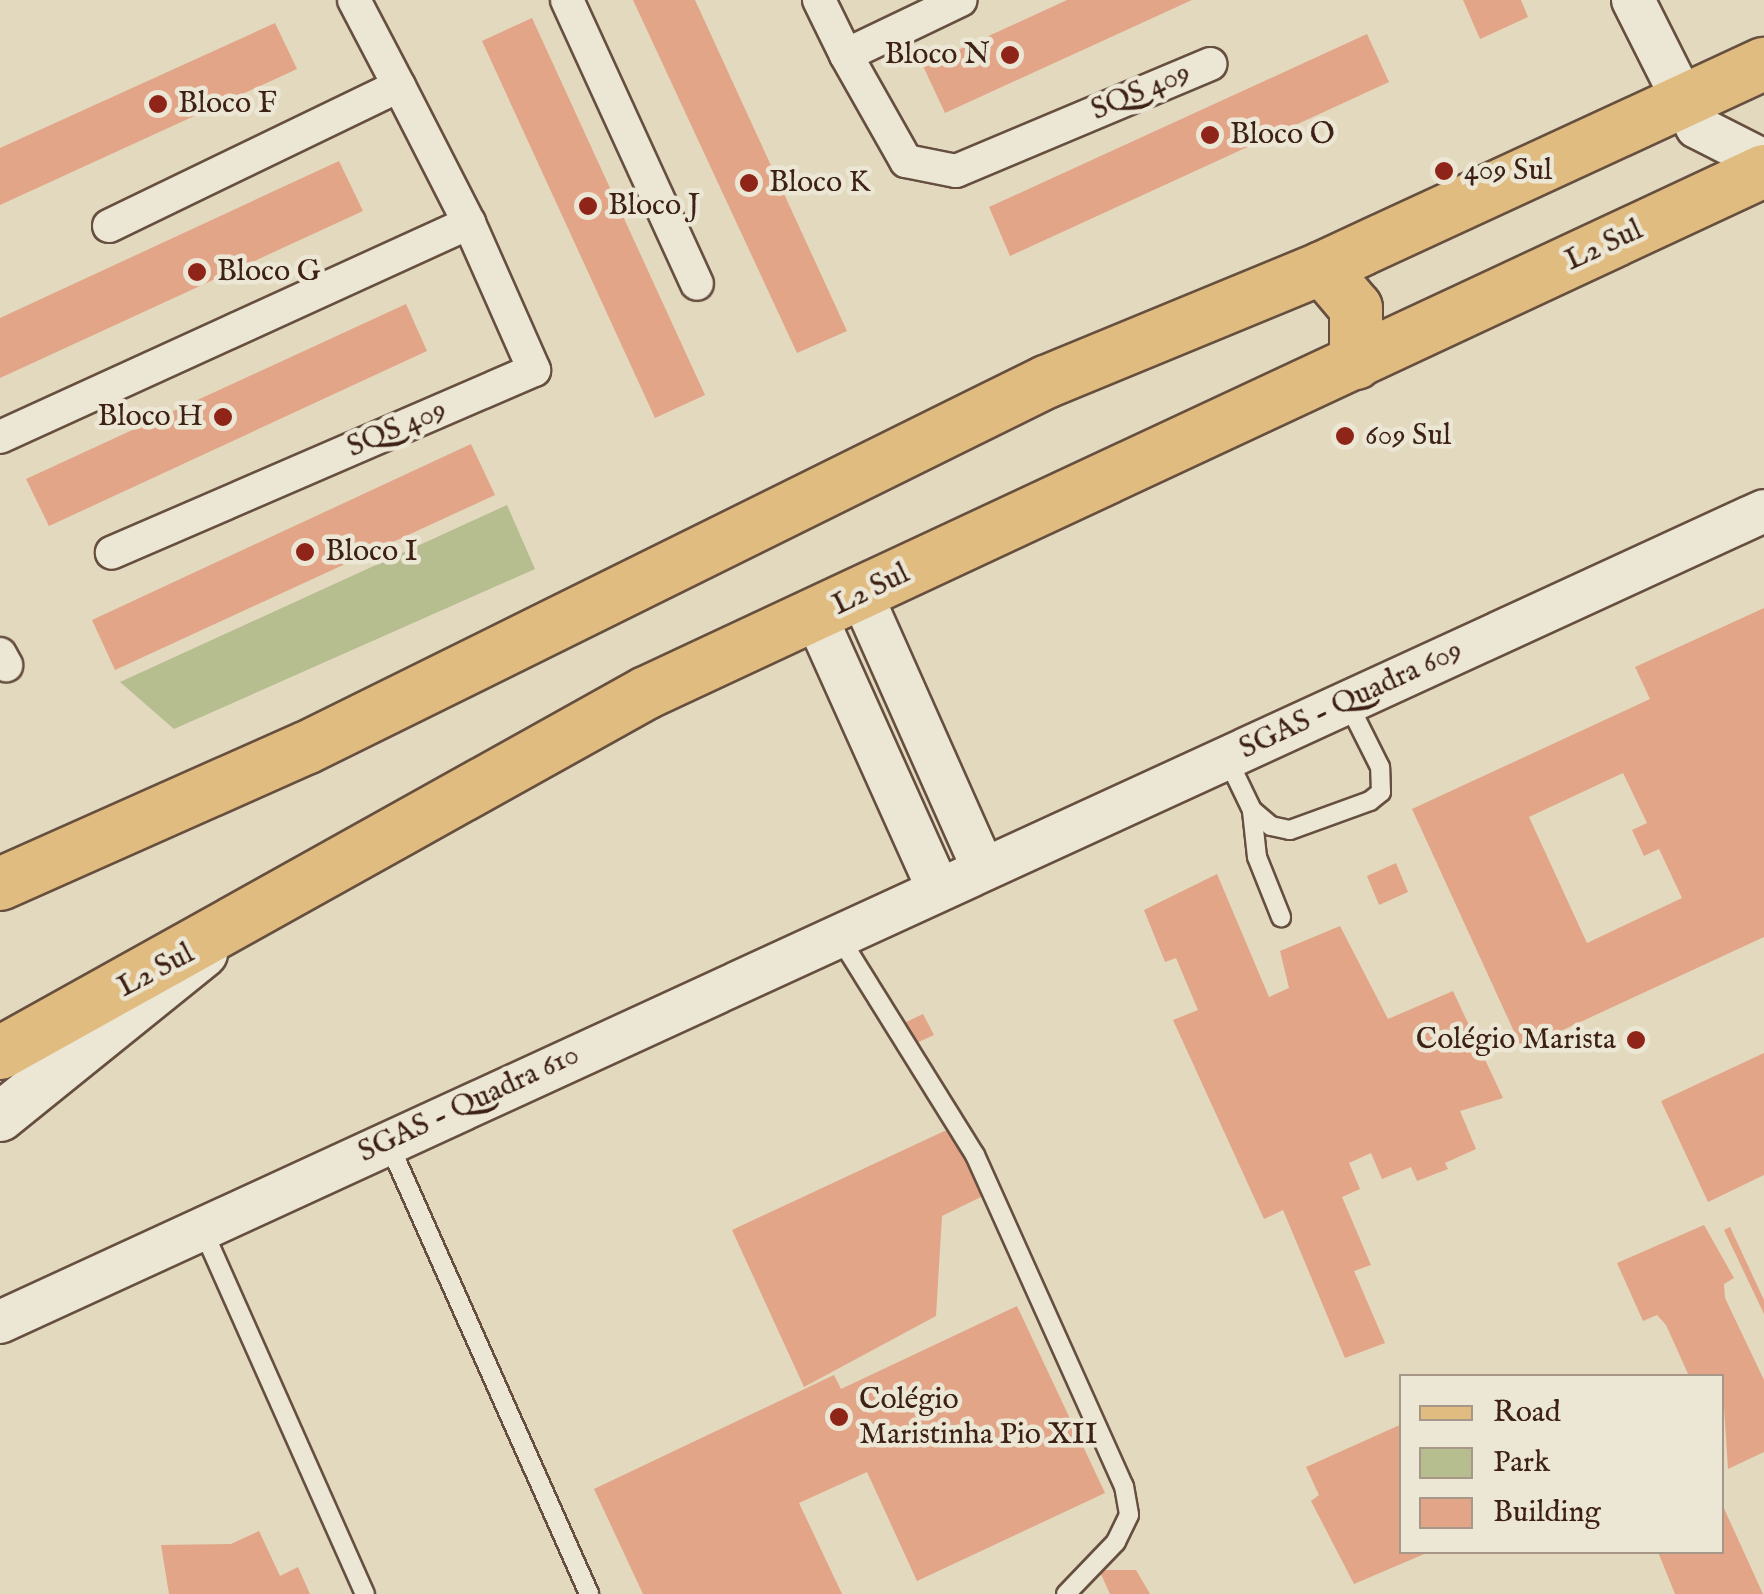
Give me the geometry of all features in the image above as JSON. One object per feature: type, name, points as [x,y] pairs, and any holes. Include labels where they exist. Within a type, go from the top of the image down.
[{"type":"main road","points":[[0,884],[306,748],[1046,382],[1322,268],[1764,64]]},
{"type":"main road","name":"L2 Sul","points":[[0,1053],[222,936],[646,693],[1764,172]]},
{"type":"main road","points":[[1322,268],[1356,308],[1356,362]]},
{"type":"main road","points":[[0,1117],[222,936]]},
{"type":"street","name":"SQS 409","points":[[112,553],[534,370],[469,223],[354,0]]},
{"type":"street","points":[[567,0],[697,284]]},
{"type":"street","name":"SQS 409","points":[[819,0],[906,160],[956,170],[1210,64]]},
{"type":"street","points":[[846,55],[961,0]]},
{"type":"street","points":[[1633,0],[1681,104],[1708,137],[1764,161]]},
{"type":"street","points":[[109,226],[399,86]]},
{"type":"street","points":[[0,438],[469,223]]},
{"type":"street","name":"SGAS - Quadra 609","points":[[938,888],[1764,512]]},
{"type":"street","points":[[839,606],[983,868]]},
{"type":"street","points":[[839,606],[938,888]]},
{"type":"street","name":"SGAS - Quadra 610","points":[[0,1322],[938,888]]},
{"type":"lane","points":[[1252,810],[1290,830],[1380,792],[1380,767],[1348,702]]},
{"type":"lane","points":[[1226,757],[1252,810],[1256,856],[1281,917]]},
{"type":"lane","points":[[838,934],[975,1155],[1124,1486],[1128,1515],[1116,1542],[1066,1594]]},
{"type":"lane","points":[[387,1140],[589,1594]]},
{"type":"lane","points":[[201,1228],[365,1594]]},
{"type":"green space","points":[[507,505],[535,569],[174,729],[120,682]]},
{"type":"building","name":"Bloco K","points":[[633,0],[695,0],[847,331],[797,353]]},
{"type":"building","name":"Bloco N","points":[[1067,0],[1192,0],[945,113],[923,66]]},
{"type":"building","points":[[1463,0],[1521,0],[1528,17],[1480,39]]},
{"type":"building","name":"Bloco J","points":[[532,18],[705,395],[655,418],[482,41]]},
{"type":"building","name":"Bloco F","points":[[275,23],[297,69],[0,205],[0,148]]},
{"type":"building","name":"Bloco O","points":[[1367,34],[1389,82],[1010,256],[989,207]]},
{"type":"building","name":"Bloco G","points":[[339,161],[363,211],[0,378],[0,318]]},
{"type":"building","name":"Bloco H","points":[[406,304],[427,351],[49,526],[26,479]]},
{"type":"building","name":"Bloco I","points":[[471,444],[495,495],[115,670],[92,620]]},
{"type":"building","points":[[1764,608],[1764,937],[1522,1049],[1412,809],[1650,699],[1635,667]],"holes":[[[1623,773],[1647,823],[1632,830],[1644,856],[1659,849],[1682,898],[1587,943],[1529,817]]]},
{"type":"building","points":[[1396,863],[1408,892],[1379,905],[1367,876]]},
{"type":"building","points":[[1217,874],[1269,997],[1289,988],[1280,951],[1340,926],[1388,1019],[1453,991],[1503,1098],[1460,1111],[1476,1149],[1445,1163],[1448,1169],[1417,1181],[1411,1167],[1382,1179],[1371,1153],[1349,1163],[1360,1189],[1342,1197],[1371,1265],[1354,1271],[1385,1343],[1345,1358],[1283,1210],[1264,1219],[1173,1020],[1198,1010],[1176,958],[1165,962],[1144,910]]},
{"type":"building","points":[[923,1014],[934,1035],[912,1045],[902,1024]]},
{"type":"building","points":[[1764,1053],[1764,1175],[1708,1202],[1661,1101]]},
{"type":"building","points":[[953,1127],[985,1195],[942,1216],[936,1316],[804,1387],[732,1230]]},
{"type":"building","points":[[1704,1225],[1734,1278],[1724,1284],[1725,1298],[1764,1380],[1764,1452],[1728,1469],[1724,1374],[1688,1374],[1666,1325],[1657,1315],[1643,1321],[1617,1263]]},
{"type":"building","points":[[1730,1227],[1764,1300],[1764,1314],[1724,1230]]},
{"type":"building","points":[[1017,1306],[1105,1493],[917,1581],[867,1472],[799,1503],[842,1594],[643,1594],[594,1489],[834,1375],[841,1389]]},
{"type":"building","points":[[1399,1425],[1399,1554],[1424,1554],[1354,1584],[1311,1501],[1319,1495],[1306,1467]]},
{"type":"building","points":[[1724,1508],[1763,1594],[1675,1594],[1659,1554],[1724,1554]]},
{"type":"building","points":[[259,1531],[280,1576],[298,1567],[310,1594],[169,1594],[161,1545],[231,1544]]},
{"type":"building","points":[[1099,1570],[1136,1570],[1150,1594],[1110,1594]]},
{"type":"place","name":"Bloco N","points":[[1010,55]]},
{"type":"place","name":"Bloco F","points":[[158,104]]},
{"type":"place","name":"Bloco O","points":[[1210,135]]},
{"type":"place","name":"409 Sul","points":[[1444,171]]},
{"type":"place","name":"Bloco K","points":[[749,183]]},
{"type":"place","name":"Bloco J","points":[[588,206]]},
{"type":"place","name":"Bloco G","points":[[197,272]]},
{"type":"place","name":"Bloco H","points":[[223,417]]},
{"type":"place","name":"609 Sul","points":[[1345,436]]},
{"type":"place","name":"Bloco I","points":[[305,552]]},
{"type":"place","name":"Colégio Marista","points":[[1636,1040]]},
{"type":"place","name":"Colégio Maristinha Pio XII","points":[[839,1417]]}]
